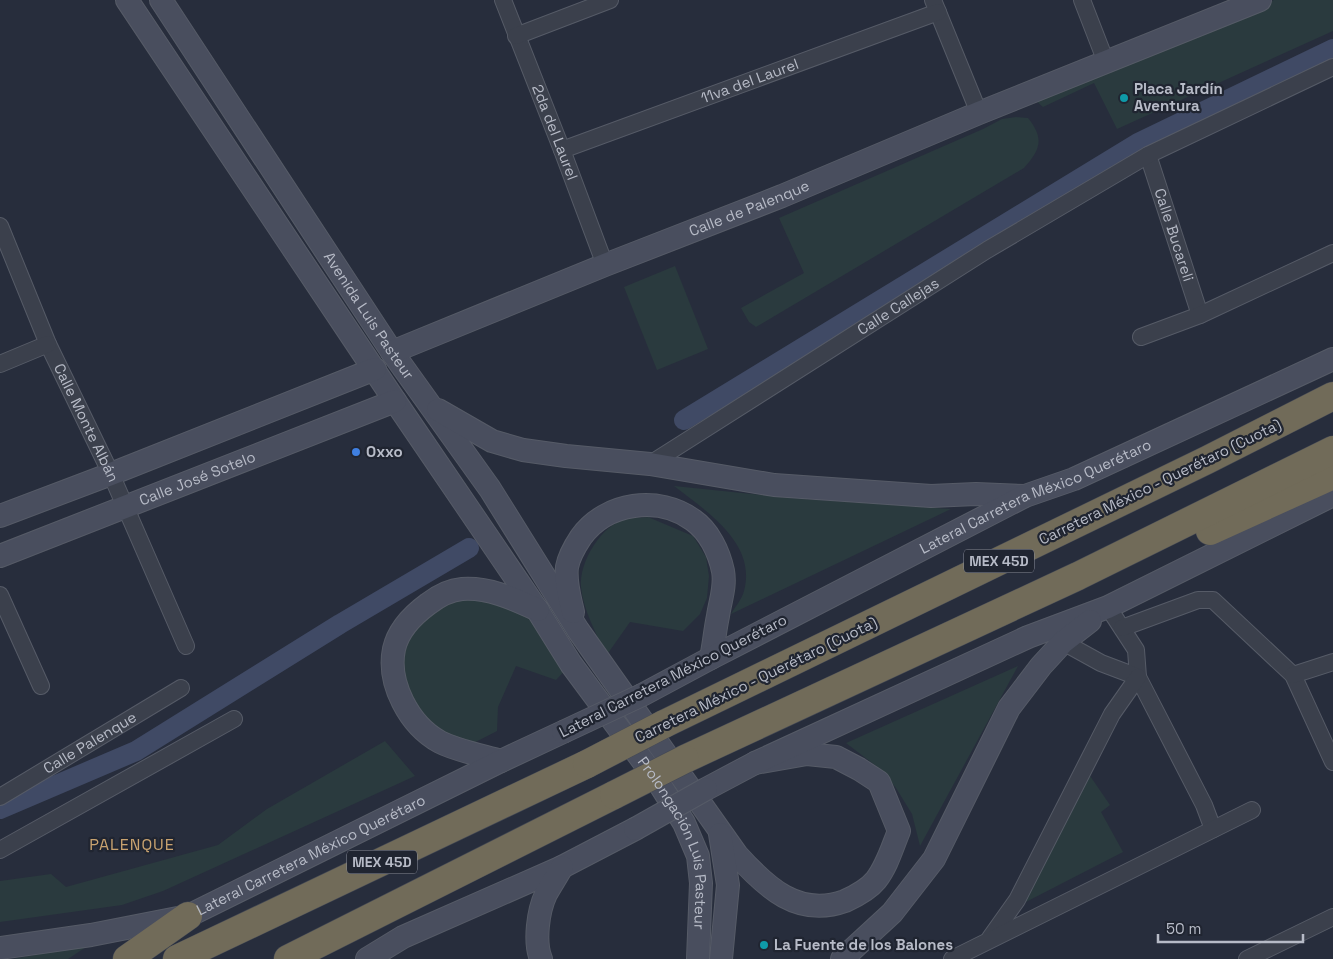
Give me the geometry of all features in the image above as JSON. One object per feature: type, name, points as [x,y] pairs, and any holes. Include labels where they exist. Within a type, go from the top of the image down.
[{"type":"highway","name":"Carretera México - Querétaro (Cuota)","points":[[176,959],[588,764],[664,724],[1198,464],[1333,396]]},
{"type":"highway","name":"MEX 45D","points":[[288,959],[685,759],[1078,576],[1333,450]]},
{"type":"highway","points":[[1078,576],[1208,532],[1333,474]]},
{"type":"highway","points":[[126,959],[188,916]]},
{"type":"main road","name":"Avenida Luis Pasteur","points":[[127,0],[395,401],[538,610]]},
{"type":"main road","name":"Avenida Luis Pasteur","points":[[161,0],[392,352],[490,489],[578,630]]},
{"type":"main road","name":"Calle de Palenque","points":[[392,352],[605,265],[782,196],[978,113],[1260,0]]},
{"type":"main road","name":"Lateral Carretera México Querétaro","points":[[0,948],[188,916],[501,761],[642,695],[1025,496],[1074,479],[1333,359]]},
{"type":"main road","points":[[0,516],[375,369]]},
{"type":"main road","name":"Calle José Sotelo","points":[[0,556],[395,401]]},
{"type":"main road","points":[[433,408],[492,442],[523,450],[650,464],[774,485],[931,496],[976,494],[1025,496]]},
{"type":"main road","points":[[366,959],[402,937],[562,867],[755,763],[1028,637],[1108,607],[1333,495]]},
{"type":"main road","points":[[578,630],[567,588],[567,567],[574,547],[587,529],[605,515],[627,506],[651,504],[673,509],[694,520],[708,534],[717,552],[723,572],[723,595],[711,658]]},
{"type":"main road","points":[[501,761],[440,742],[423,729],[409,713],[398,693],[393,673],[394,648],[405,626],[421,609],[438,597],[460,589],[484,589],[509,597],[538,610]]},
{"type":"main road","points":[[842,959],[892,913],[934,859],[1009,708],[1041,666],[1063,642],[1108,607]]},
{"type":"main road","name":"Prolongación Luis Pasteur","points":[[538,610],[571,664],[657,780],[684,823],[698,856],[701,883],[695,953]]},
{"type":"main road","name":"Prolongación Luis Pasteur","points":[[578,630],[719,831],[728,885],[721,959]]},
{"type":"main road","points":[[719,831],[737,855],[759,879],[781,895],[802,904],[835,904],[857,896],[876,881],[885,865],[899,832],[878,782],[836,757],[807,754],[755,763]]},
{"type":"main road","points":[[541,959],[538,925],[545,896],[562,867]]},
{"type":"street","name":"2da del Laurel","points":[[503,0],[605,265]]},
{"type":"street","points":[[516,36],[610,0]]},
{"type":"street","points":[[1082,0],[1106,62]]},
{"type":"street","points":[[935,6],[978,113]]},
{"type":"street","name":"11va del Laurel","points":[[562,150],[935,6]]},
{"type":"street","name":"Calle Callejas","points":[[650,464],[946,276],[1148,155],[1333,67]]},
{"type":"street","name":"Calle Bucareli","points":[[1148,155],[1200,315]]},
{"type":"street","name":"Calle Monte Albán","points":[[1,230],[48,344],[111,474],[186,646]]},
{"type":"street","points":[[1141,337],[1200,315],[1333,253]]},
{"type":"street","points":[[0,364],[48,344]]},
{"type":"street","points":[[0,595],[41,686]]},
{"type":"street","points":[[1122,628],[1198,600],[1213,600],[1293,675],[1333,762]]},
{"type":"street","points":[[1108,607],[1136,650],[1138,677],[1204,805],[1213,829]]},
{"type":"street","points":[[1063,642],[1101,663],[1138,677]]},
{"type":"street","points":[[1293,675],[1333,662]]},
{"type":"street","points":[[989,940],[1017,900],[1112,714],[1138,677]]},
{"type":"street","name":"Calle Palenque","points":[[0,797],[181,688]]},
{"type":"street","points":[[0,850],[234,718]]},
{"type":"street","points":[[952,959],[1252,810]]},
{"type":"street","points":[[1247,959],[1333,917]]},
{"type":"shaded area","points":[[1274,0],[1333,0],[1333,31],[1117,129],[1094,83],[1043,107],[1035,100]]},
{"type":"shaded area","points":[[1028,118],[1037,132],[1038,138],[1037,150],[1024,168],[756,327],[749,322],[741,308],[804,273],[779,218],[1002,119]]},
{"type":"shaded area","points":[[675,266],[708,349],[657,370],[624,287]]},
{"type":"shaded area","points":[[674,486],[790,498],[951,509],[731,614],[744,591],[746,574],[743,558],[736,543],[726,530],[700,506]]},
{"type":"shaded area","points":[[648,517],[693,536],[706,557],[709,576],[707,598],[700,614],[683,631],[630,622],[606,656],[587,613],[582,596],[581,577],[584,567],[593,546],[608,529],[625,519]]},
{"type":"shaded area","points":[[460,589],[538,611],[571,664],[556,680],[516,666],[498,707],[497,731],[462,749],[423,729],[394,648]]},
{"type":"shaded area","points":[[1018,666],[920,846],[912,814],[896,788],[880,769],[846,743]]},
{"type":"shaded area","points":[[385,741],[415,776],[163,891],[122,905],[0,922],[0,881],[51,874],[66,887],[218,845],[267,809]]},
{"type":"shaded area","points":[[1086,770],[1110,805],[1101,812],[1123,852],[1020,905]]},
{"type":"shaded area","points":[[89,945],[68,959],[13,959]]},
{"type":"waterway","points":[[684,420],[1138,143],[1333,49]]},
{"type":"waterway","points":[[0,809],[136,751],[340,624],[469,548]]},
{"type":"place","name":"Placa Jardín Aventura","points":[[1124,98]]},
{"type":"place","name":"Oxxo","points":[[356,452]]},
{"type":"place","name":"La Fuente de los Balones","points":[[764,945]]},
{"type":"district","name":"PALENQUE","points":[[132,844]]}]
